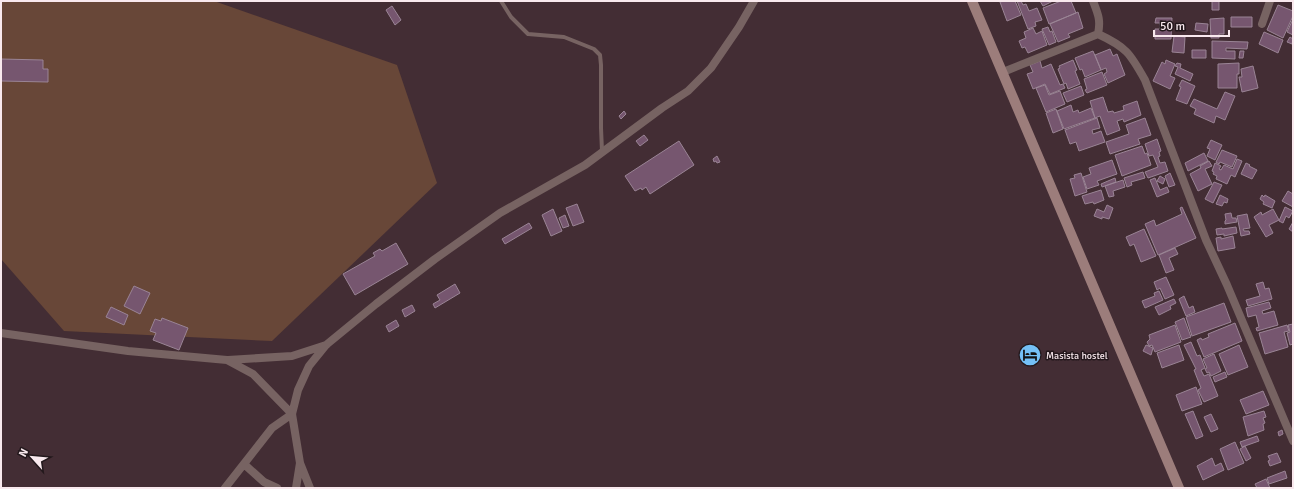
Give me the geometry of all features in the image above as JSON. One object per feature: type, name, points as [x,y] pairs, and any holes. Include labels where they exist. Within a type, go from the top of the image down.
[{"type":"main road","points":[[972,1],[1150,423],[1179,488]]},
{"type":"street","points":[[310,488],[300,463],[292,414],[298,390],[310,366],[326,345],[376,304],[487,222],[500,213],[585,165],[662,108],[688,91],[711,68],[739,27],[754,1]]},
{"type":"street","points":[[1092,1],[1100,17],[1098,34]]},
{"type":"street","points":[[1262,24],[1270,1]]},
{"type":"street","points":[[1003,72],[1098,34],[1123,47],[1134,60],[1145,80],[1206,240],[1227,285],[1293,441]]},
{"type":"street","points":[[1,333],[128,351],[227,360],[292,356],[326,345]]},
{"type":"street","points":[[227,360],[253,374],[292,414]]},
{"type":"street","points":[[225,488],[272,428],[292,414]]},
{"type":"street","points":[[296,488],[300,463]]},
{"type":"street","points":[[244,464],[264,482],[277,488]]},
{"type":"lane","points":[[501,1],[511,17],[528,34],[564,37],[594,49],[600,55],[600,128],[602,152]]},
{"type":"shaded area","points":[[1,1],[214,1],[397,65],[437,183],[272,341],[64,331],[1,259]]},
{"type":"building","points":[[1015,1],[1021,15],[1007,21],[1000,2]]},
{"type":"building","points":[[1017,1],[1021,1],[1023,5],[1026,4],[1029,11],[1037,8],[1042,20],[1035,22],[1036,26],[1028,29]]},
{"type":"building","points":[[1040,1],[1053,1],[1043,6]]},
{"type":"building","points":[[1061,1],[1071,1],[1076,13],[1049,24],[1043,8]]},
{"type":"building","points":[[1212,1],[1219,1],[1219,10],[1212,10]]},
{"type":"building","points":[[1278,5],[1293,11],[1293,16],[1283,38],[1267,30]]},
{"type":"building","points":[[392,6],[401,20],[395,25],[386,10]]},
{"type":"building","points":[[1078,12],[1083,28],[1068,34],[1070,37],[1058,42],[1050,24]]},
{"type":"building","points":[[1231,17],[1252,17],[1252,27],[1231,27]]},
{"type":"building","points":[[1156,18],[1172,18],[1171,39],[1155,39],[1155,29],[1160,29],[1160,23],[1155,23]]},
{"type":"building","points":[[1224,18],[1224,34],[1219,34],[1219,38],[1211,38],[1210,19]]},
{"type":"building","points":[[1293,19],[1293,35],[1287,32]]},
{"type":"building","points":[[1196,23],[1208,24],[1207,32],[1195,30]]},
{"type":"building","points":[[1048,27],[1050,32],[1052,31],[1056,42],[1049,45],[1042,29]]},
{"type":"building","points":[[1033,28],[1036,34],[1042,31],[1047,45],[1028,53],[1025,47],[1022,48],[1019,41],[1026,38],[1024,32]]},
{"type":"building","points":[[1264,32],[1283,40],[1278,53],[1259,44]]},
{"type":"building","points":[[1174,36],[1185,37],[1184,53],[1172,52]]},
{"type":"building","points":[[1290,37],[1293,39],[1292,44],[1287,42]]},
{"type":"building","points":[[1212,41],[1248,42],[1247,49],[1226,48],[1226,51],[1235,51],[1235,59],[1212,58]]},
{"type":"building","points":[[1110,49],[1113,56],[1117,54],[1125,75],[1108,83],[1104,74],[1107,72],[1106,68],[1101,70],[1095,55]]},
{"type":"building","points":[[1192,50],[1206,50],[1206,58],[1192,58]]},
{"type":"building","points":[[1093,51],[1101,70],[1085,77],[1075,58]]},
{"type":"building","points":[[1240,51],[1244,51],[1243,58],[1239,58]]},
{"type":"building","points":[[1,59],[43,60],[43,69],[48,69],[48,82],[1,81]]},
{"type":"building","points":[[1073,60],[1080,84],[1068,89],[1066,83],[1064,84],[1058,69],[1060,68],[1059,66]]},
{"type":"building","points":[[1166,60],[1175,64],[1170,76],[1175,78],[1170,89],[1153,81],[1162,62],[1165,64]]},
{"type":"building","points":[[1040,61],[1042,68],[1051,64],[1060,85],[1063,84],[1065,88],[1050,94],[1045,84],[1033,89],[1027,74],[1033,72],[1030,65]]},
{"type":"building","points":[[1177,63],[1181,64],[1180,68],[1193,74],[1190,81],[1175,74],[1178,67],[1175,66]]},
{"type":"building","points":[[1239,63],[1237,88],[1218,88],[1218,64]]},
{"type":"building","points":[[1253,66],[1258,88],[1242,92],[1239,77],[1242,77],[1241,69]]},
{"type":"building","points":[[1102,72],[1107,85],[1087,93],[1085,90],[1087,89],[1084,79]]},
{"type":"building","points":[[1182,80],[1195,86],[1187,104],[1176,100]]},
{"type":"building","points":[[1045,85],[1049,95],[1060,91],[1065,104],[1046,112],[1036,88]]},
{"type":"building","points":[[1081,86],[1084,95],[1067,102],[1063,93]]},
{"type":"building","points":[[1225,92],[1235,96],[1225,120],[1216,116],[1214,123],[1194,114],[1196,109],[1190,106],[1194,99],[1217,109]]},
{"type":"building","points":[[1103,97],[1108,112],[1113,111],[1114,113],[1124,110],[1123,106],[1137,101],[1141,115],[1124,122],[1123,119],[1117,121],[1120,130],[1107,135],[1100,116],[1095,118],[1090,101]]},
{"type":"building","points":[[1071,105],[1073,112],[1078,110],[1079,113],[1091,108],[1095,118],[1064,129],[1057,111]]},
{"type":"building","points":[[1056,109],[1063,129],[1053,133],[1046,113]]},
{"type":"building","points":[[624,111],[626,114],[621,119],[619,116]]},
{"type":"building","points":[[1097,118],[1100,128],[1092,130],[1093,134],[1101,131],[1105,142],[1079,151],[1076,142],[1070,144],[1065,130]]},
{"type":"building","points":[[1145,118],[1151,135],[1138,139],[1140,144],[1110,154],[1106,142],[1129,134],[1126,125]]},
{"type":"building","points":[[644,135],[648,140],[640,146],[636,141]]},
{"type":"building","points":[[1157,139],[1161,151],[1159,152],[1160,156],[1158,157],[1160,163],[1165,162],[1168,171],[1148,178],[1145,172],[1158,167],[1153,155],[1149,156],[1145,144]]},
{"type":"building","points":[[1211,140],[1222,145],[1215,160],[1207,156],[1210,149],[1207,148]]},
{"type":"building","points":[[679,141],[694,165],[650,194],[646,187],[642,190],[641,188],[635,191],[625,176]]},
{"type":"building","points":[[1142,146],[1145,154],[1147,153],[1151,165],[1122,176],[1115,155]]},
{"type":"building","points":[[1222,150],[1237,156],[1232,167],[1216,162]]},
{"type":"building","points":[[1204,153],[1208,161],[1188,171],[1185,163]]},
{"type":"building","points":[[717,156],[720,162],[717,163],[716,161],[714,162],[713,159]]},
{"type":"building","points":[[1237,159],[1242,161],[1235,177],[1231,175],[1227,184],[1216,179],[1217,176],[1213,174],[1214,172],[1212,171],[1215,163],[1221,166],[1219,169],[1221,170],[1224,165],[1233,169]]},
{"type":"building","points":[[1112,160],[1117,174],[1097,181],[1099,185],[1087,189],[1083,177],[1091,174],[1089,168]]},
{"type":"building","points":[[1209,161],[1212,166],[1205,169],[1212,184],[1198,191],[1190,174],[1201,168],[1200,166]]},
{"type":"building","points":[[1246,163],[1257,170],[1252,179],[1241,174]]},
{"type":"building","points":[[1143,172],[1145,178],[1131,182],[1132,185],[1127,187],[1124,178]]},
{"type":"building","points":[[1081,173],[1087,192],[1075,196],[1070,179],[1075,178],[1074,175]]},
{"type":"building","points":[[1170,173],[1175,185],[1169,187],[1165,176]]},
{"type":"building","points":[[1160,176],[1165,179],[1163,184],[1157,181]]},
{"type":"building","points":[[1115,178],[1116,182],[1102,187],[1101,184]]},
{"type":"building","points":[[1155,178],[1160,190],[1167,187],[1169,192],[1157,197],[1150,180]]},
{"type":"building","points":[[1123,180],[1125,187],[1113,191],[1114,196],[1109,197],[1105,186]]},
{"type":"building","points":[[1214,182],[1222,185],[1213,203],[1205,199]]},
{"type":"building","points":[[1101,190],[1104,200],[1094,204],[1093,202],[1085,204],[1082,196]]},
{"type":"building","points":[[1288,191],[1293,194],[1293,207],[1282,201]]},
{"type":"building","points":[[1220,195],[1228,199],[1227,203],[1224,202],[1222,206],[1216,204]]},
{"type":"building","points":[[1262,195],[1264,197],[1265,195],[1275,201],[1272,208],[1263,204],[1264,202],[1260,199]]},
{"type":"building","points":[[577,204],[584,222],[573,226],[566,208]]},
{"type":"building","points":[[1107,205],[1113,208],[1109,219],[1102,217],[1102,219],[1094,216],[1097,209],[1104,212]]},
{"type":"building","points":[[1182,207],[1196,238],[1158,255],[1145,224],[1154,220],[1156,226],[1182,214],[1180,208]]},
{"type":"building","points":[[1285,207],[1293,211],[1289,218],[1286,216],[1283,223],[1279,221]]},
{"type":"building","points":[[553,209],[562,231],[551,236],[542,215]]},
{"type":"building","points":[[1273,209],[1279,220],[1269,225],[1273,233],[1266,237],[1254,217],[1261,212],[1262,215]]},
{"type":"building","points":[[1231,213],[1232,218],[1236,218],[1237,222],[1225,224],[1225,214]]},
{"type":"building","points":[[1247,214],[1250,228],[1243,229],[1244,231],[1249,231],[1250,234],[1241,236],[1237,216]]},
{"type":"building","points":[[565,215],[569,226],[563,228],[559,218]]},
{"type":"building","points":[[1293,222],[1293,232],[1289,229]]},
{"type":"building","points":[[529,223],[532,228],[505,244],[502,239]]},
{"type":"building","points":[[1236,227],[1237,233],[1224,236],[1224,234],[1217,235],[1216,229]]},
{"type":"building","points":[[1144,229],[1156,256],[1141,262],[1134,244],[1130,246],[1126,237]]},
{"type":"building","points":[[1233,236],[1235,248],[1218,251],[1216,238],[1221,237],[1221,239]]},
{"type":"building","points":[[396,243],[408,264],[355,295],[343,274],[375,256],[373,253],[380,249],[382,251]]},
{"type":"building","points":[[1175,248],[1178,254],[1169,258],[1174,270],[1166,273],[1159,255]]},
{"type":"building","points":[[1166,277],[1174,295],[1165,299],[1160,288],[1157,290],[1154,282]]},
{"type":"building","points":[[1263,282],[1265,289],[1269,288],[1272,299],[1248,306],[1246,300],[1260,296],[1256,284]]},
{"type":"building","points":[[455,284],[460,293],[435,308],[433,304],[440,300],[437,295]]},
{"type":"building","points":[[134,286],[150,293],[140,314],[124,306]]},
{"type":"building","points":[[1159,291],[1163,300],[1145,308],[1142,301],[1155,296],[1154,293]]},
{"type":"building","points":[[1184,296],[1189,308],[1193,306],[1195,312],[1186,316],[1179,299]]},
{"type":"building","points":[[1174,299],[1176,303],[1170,306],[1171,309],[1159,315],[1155,307]]},
{"type":"building","points":[[1269,302],[1271,308],[1262,311],[1263,314],[1274,311],[1278,325],[1257,331],[1256,328],[1259,327],[1256,315],[1248,317],[1246,308]]},
{"type":"building","points":[[1224,303],[1231,322],[1192,336],[1186,317]]},
{"type":"building","points":[[412,305],[415,311],[405,317],[402,310]]},
{"type":"building","points":[[111,307],[128,315],[124,325],[106,317]]},
{"type":"building","points":[[162,318],[188,328],[179,350],[153,340],[156,333],[150,331],[155,319],[161,321]]},
{"type":"building","points":[[1184,318],[1191,337],[1182,340],[1175,322]]},
{"type":"building","points":[[396,320],[399,326],[389,332],[386,326]]},
{"type":"building","points":[[1235,323],[1242,341],[1204,357],[1197,340],[1201,338],[1202,340],[1209,337],[1208,334]]},
{"type":"building","points":[[1293,324],[1293,344],[1290,345],[1287,333],[1290,332],[1288,325]]},
{"type":"building","points":[[1175,325],[1181,342],[1155,352],[1152,345],[1149,346],[1147,342],[1150,339],[1149,335]]},
{"type":"building","points":[[1287,325],[1289,331],[1284,332],[1288,347],[1265,354],[1259,333]]},
{"type":"building","points":[[1191,342],[1197,356],[1200,355],[1205,368],[1201,370],[1204,376],[1209,374],[1218,396],[1204,402],[1198,390],[1201,388],[1194,370],[1196,369],[1184,345]]},
{"type":"building","points":[[1146,345],[1153,348],[1151,355],[1143,351]]},
{"type":"building","points":[[1179,345],[1184,360],[1162,368],[1157,353]]},
{"type":"building","points":[[1239,345],[1248,367],[1228,375],[1219,354]]},
{"type":"building","points":[[1214,354],[1221,371],[1211,376],[1205,369],[1207,368],[1203,359]]},
{"type":"building","points":[[1225,372],[1227,377],[1215,382],[1213,377]]},
{"type":"building","points":[[1196,387],[1202,404],[1182,411],[1176,395]]},
{"type":"building","points":[[1263,391],[1269,405],[1246,414],[1240,400]]},
{"type":"building","points":[[1193,411],[1203,436],[1196,439],[1185,414]]},
{"type":"building","points":[[1264,411],[1266,417],[1263,418],[1265,423],[1263,424],[1264,430],[1248,436],[1243,417]]},
{"type":"building","points":[[1211,414],[1218,429],[1211,432],[1204,417]]},
{"type":"building","points":[[1282,430],[1283,434],[1279,436],[1278,432]]},
{"type":"building","points":[[1257,436],[1259,441],[1242,447],[1240,442]]},
{"type":"building","points":[[1235,442],[1244,463],[1228,470],[1220,449]]},
{"type":"building","points":[[1245,446],[1251,458],[1246,461],[1240,449]]},
{"type":"building","points":[[1277,453],[1281,462],[1270,466],[1268,456]]},
{"type":"building","points":[[1212,458],[1215,466],[1221,463],[1224,470],[1203,480],[1197,466]]},
{"type":"building","points":[[1285,471],[1287,478],[1269,484],[1267,478]]},
{"type":"building","points":[[1266,479],[1270,488],[1257,488],[1255,484]]},
{"type":"place","name":"Masista hostel","points":[[1030,355]]}]
